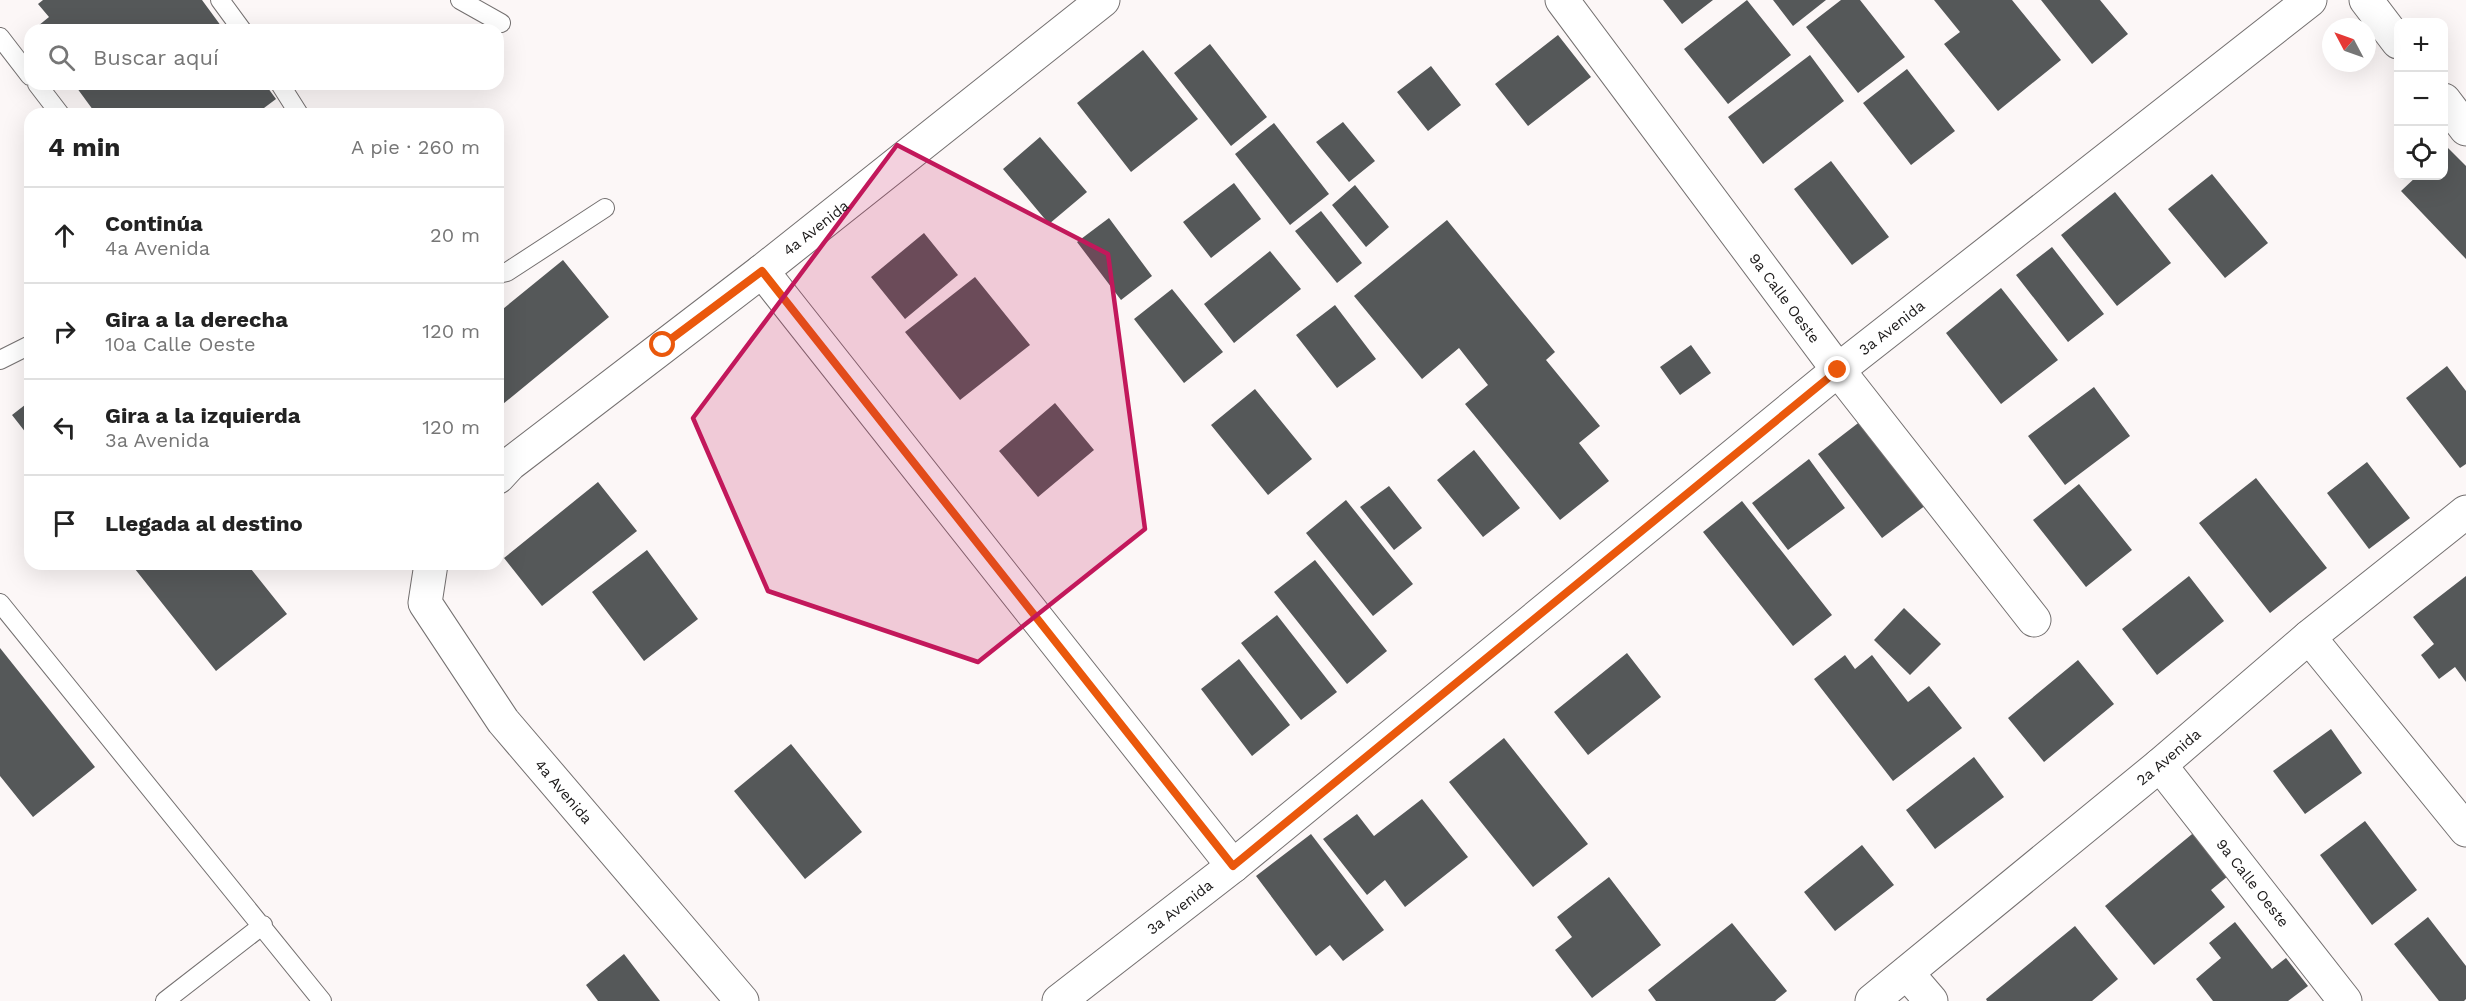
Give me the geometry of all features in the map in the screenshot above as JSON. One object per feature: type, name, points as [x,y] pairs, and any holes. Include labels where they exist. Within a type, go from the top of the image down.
[{"type":"street","name":"4a Avenida","points":[[504,471],[519,457],[762,271],[1103,0]]},
{"type":"street","name":"9a Calle Oeste","points":[[1562,0],[1838,370],[2034,620]]},
{"type":"street","name":"3a Avenida","points":[[1059,1001],[1233,866],[1838,370],[2310,0]]},
{"type":"street","points":[[2366,0],[2394,37]]},
{"type":"street","points":[[2448,105],[2466,129]]},
{"type":"street","points":[[762,271],[1233,866]]},
{"type":"street","name":"2a Avenida","points":[[1872,1001],[2160,765],[2309,637],[2466,512]]},
{"type":"street","name":"4a Avenida","points":[[430,570],[425,603],[504,721],[742,1001]]},
{"type":"street","points":[[2309,637],[2466,830]]},
{"type":"street","name":"9a Calle Oeste","points":[[2160,765],[2345,1001]]},
{"type":"street","points":[[1907,973],[1931,1001]]},
{"type":"lane","points":[[220,0],[238,24]]},
{"type":"lane","points":[[460,0],[501,23]]},
{"type":"lane","points":[[0,37],[24,68]]},
{"type":"lane","points":[[42,90],[55,108]]},
{"type":"lane","points":[[284,90],[295,108]]},
{"type":"lane","points":[[504,273],[605,208]]},
{"type":"lane","points":[[0,360],[24,348]]},
{"type":"lane","points":[[0,603],[263,925],[322,1001]]},
{"type":"lane","points":[[165,1001],[263,925]]},
{"type":"highlighted area","points":[[897,145],[1108,254],[1145,529],[978,662],[768,591],[693,418]]},
{"type":"building","points":[[43,0],[202,0],[220,24],[40,24],[49,17],[38,4]]},
{"type":"building","points":[[1663,0],[1713,0],[1682,24]]},
{"type":"building","points":[[1747,0],[1791,55],[1728,104],[1684,49]]},
{"type":"building","points":[[1773,0],[1826,0],[1793,26]]},
{"type":"building","points":[[1841,0],[1860,0],[1905,57],[1858,93],[1806,27]]},
{"type":"building","points":[[1934,0],[2012,0],[2061,60],[1998,111],[1944,44],[1960,32]]},
{"type":"building","points":[[2041,0],[2100,0],[2128,34],[2092,64]]},
{"type":"building","points":[[1558,35],[1591,77],[1528,126],[1495,84]]},
{"type":"building","points":[[1210,44],[1267,117],[1231,146],[1174,73]]},
{"type":"building","points":[[1143,50],[1198,119],[1131,172],[1077,103]]},
{"type":"building","points":[[1810,55],[1844,101],[1763,164],[1728,117]]},
{"type":"building","points":[[1431,66],[1461,105],[1428,131],[1397,92]]},
{"type":"building","points":[[1907,69],[1955,131],[1911,165],[1863,103]]},
{"type":"building","points":[[78,90],[269,90],[276,99],[264,108],[92,108]]},
{"type":"building","points":[[1343,122],[1375,161],[1349,182],[1316,142]]},
{"type":"building","points":[[1274,123],[1329,194],[1290,225],[1235,154]]},
{"type":"building","points":[[1040,137],[1087,192],[1049,224],[1003,169]]},
{"type":"building","points":[[2448,148],[2466,166],[2466,259],[2401,191],[2413,180],[2448,180]]},
{"type":"building","points":[[1831,161],[1889,237],[1852,265],[1794,189]]},
{"type":"building","points":[[2212,174],[2268,243],[2225,278],[2168,209]]},
{"type":"building","points":[[1234,183],[1261,219],[1211,258],[1183,222]]},
{"type":"building","points":[[1355,185],[1389,227],[1366,247],[1332,205]]},
{"type":"building","points":[[2115,192],[2171,263],[2117,306],[2061,235]]},
{"type":"building","points":[[1321,211],[1362,263],[1337,283],[1295,231]]},
{"type":"building","points":[[1109,218],[1152,276],[1121,300],[1077,242]]},
{"type":"building","points":[[1447,220],[1555,352],[1546,360],[1600,426],[1579,443],[1609,481],[1560,520],[1465,404],[1488,385],[1459,348],[1422,379],[1354,296]]},
{"type":"building","points":[[924,233],[958,275],[905,319],[871,277]]},
{"type":"building","points":[[2052,247],[2104,314],[2068,342],[2016,275]]},
{"type":"building","points":[[1270,251],[1301,289],[1234,343],[1204,304]]},
{"type":"building","points":[[563,260],[609,317],[504,403],[504,308]]},
{"type":"building","points":[[975,277],[1030,345],[960,400],[905,332]]},
{"type":"building","points":[[2001,288],[2058,360],[2001,404],[1946,333]]},
{"type":"building","points":[[1172,289],[1223,352],[1184,383],[1134,319]]},
{"type":"building","points":[[1335,305],[1376,359],[1337,388],[1296,335]]},
{"type":"building","points":[[1691,345],[1711,373],[1680,395],[1660,367]]},
{"type":"building","points":[[2447,366],[2466,391],[2466,464],[2460,468],[2406,398]]},
{"type":"building","points":[[2094,387],[2130,436],[2065,485],[2028,436]]},
{"type":"building","points":[[1255,389],[1312,459],[1268,495],[1211,425]]},
{"type":"building","points":[[1055,403],[1094,450],[1038,497],[999,451]]},
{"type":"building","points":[[24,406],[24,430],[12,415]]},
{"type":"building","points":[[1866,417],[1930,502],[1882,538],[1818,454]]},
{"type":"building","points":[[1474,450],[1520,508],[1483,537],[1437,480]]},
{"type":"building","points":[[1809,459],[1845,508],[1788,550],[1752,503]]},
{"type":"building","points":[[2367,462],[2410,518],[2369,549],[2327,493]]},
{"type":"building","points":[[2256,478],[2327,568],[2270,613],[2199,523]]},
{"type":"building","points":[[598,482],[637,531],[542,606],[504,558]]},
{"type":"building","points":[[2079,484],[2132,550],[2086,587],[2033,520]]},
{"type":"building","points":[[1389,486],[1422,528],[1394,550],[1360,507]]},
{"type":"building","points":[[1346,500],[1413,584],[1373,616],[1306,533]]},
{"type":"building","points":[[1742,501],[1832,615],[1793,646],[1703,532]]},
{"type":"building","points":[[647,550],[698,619],[644,661],[592,592]]},
{"type":"building","points":[[1315,560],[1387,651],[1347,684],[1274,592]]},
{"type":"building","points":[[136,570],[252,570],[287,614],[216,671]]},
{"type":"building","points":[[2189,576],[2224,621],[2157,675],[2122,629]]},
{"type":"building","points":[[2466,576],[2466,682],[2455,667],[2439,679],[2421,655],[2434,644],[2413,617]]},
{"type":"building","points":[[1904,608],[1941,644],[1910,675],[1874,640]]},
{"type":"building","points":[[1277,615],[1337,692],[1301,720],[1241,643]]},
{"type":"building","points":[[0,648],[95,767],[33,817],[0,776]]},
{"type":"building","points":[[1627,653],[1661,697],[1588,755],[1554,712]]},
{"type":"building","points":[[1845,655],[1855,669],[1872,655],[1908,702],[1929,686],[1962,728],[1893,781],[1814,679]]},
{"type":"building","points":[[1239,659],[1290,725],[1252,756],[1201,689]]},
{"type":"building","points":[[2078,660],[2114,704],[2044,762],[2008,718]]},
{"type":"building","points":[[2331,729],[2362,773],[2305,814],[2273,771]]},
{"type":"building","points":[[1504,738],[1588,844],[1533,887],[1449,782]]},
{"type":"building","points":[[791,744],[862,832],[805,879],[734,791]]},
{"type":"building","points":[[1974,757],[2004,797],[1935,849],[1906,810]]},
{"type":"building","points":[[1422,799],[1468,857],[1405,907],[1385,880],[1367,895],[1323,839],[1357,814],[1374,836]]},
{"type":"building","points":[[2365,821],[2417,890],[2372,925],[2320,855]]},
{"type":"building","points":[[2197,830],[2233,872],[2211,890],[2225,907],[2154,965],[2105,906]]},
{"type":"building","points":[[1311,834],[1384,930],[1343,961],[1330,945],[1316,956],[1256,876]]},
{"type":"building","points":[[1862,845],[1894,885],[1835,931],[1804,892]]},
{"type":"building","points":[[1609,877],[1661,945],[1592,998],[1555,950],[1572,937],[1557,917]]},
{"type":"building","points":[[2428,917],[2466,966],[2466,999],[2464,1001],[2439,1001],[2394,944]]},
{"type":"building","points":[[2235,922],[2272,969],[2286,958],[2308,986],[2288,1001],[2213,1001],[2196,979],[2221,958],[2209,943]]},
{"type":"building","points":[[1732,923],[1787,991],[1775,1001],[1656,1001],[1648,990]]},
{"type":"building","points":[[2075,926],[2118,979],[2092,1001],[1987,1001],[1986,999]]},
{"type":"building","points":[[624,954],[660,1001],[598,1001],[586,985]]},
{"type":"route","points":[[663,345],[762,271],[1233,866],[1838,370]]}]
